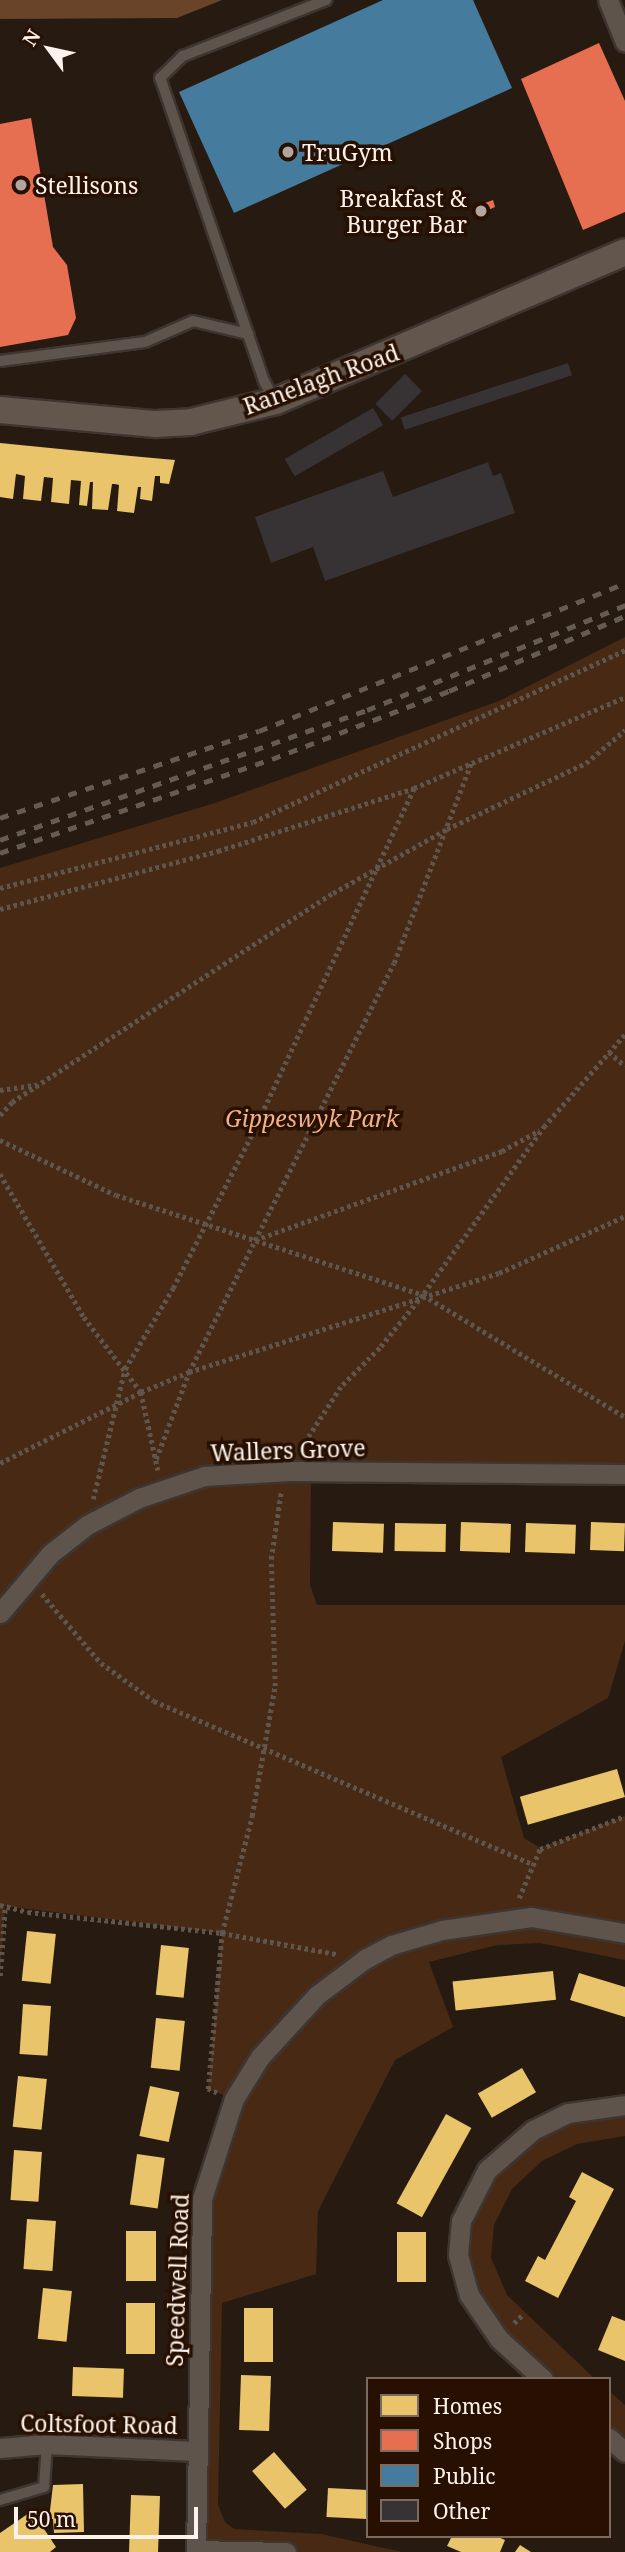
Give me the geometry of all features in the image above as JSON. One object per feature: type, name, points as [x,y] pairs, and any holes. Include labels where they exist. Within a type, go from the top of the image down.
[{"type":"main road","name":"Ranelagh Road","points":[[0,410],[155,424],[191,422],[275,401],[625,252]]},
{"type":"street","points":[[608,0],[625,42]]},
{"type":"street","name":"Wallers Grove","points":[[0,1613],[28,1577],[87,1525],[162,1488],[236,1472],[625,1474]]},
{"type":"street","name":"Speedwell Road","points":[[196,2551],[202,2199],[234,2099],[285,2026],[317,1994],[365,1959],[442,1930],[510,1918],[545,1917],[625,1933]]},
{"type":"street","points":[[541,2377],[499,2339],[475,2306],[460,2265],[461,2221],[487,2170],[533,2130],[568,2113],[625,2105]]},
{"type":"street","points":[[611,2440],[625,2452]]},
{"type":"street","name":"Coltsfoot Road","points":[[0,2447],[47,2444],[196,2451]]},
{"type":"street","points":[[196,2551],[286,2552]]},
{"type":"lane","points":[[275,401],[248,334],[160,78],[183,56],[326,0]]},
{"type":"lane","points":[[0,361],[145,342],[193,321],[248,334]]},
{"type":"lane","points":[[0,2500],[44,2487],[47,2444]]},
{"type":"path","points":[[0,888],[253,822],[625,650]]},
{"type":"path","points":[[0,909],[218,851],[414,788],[625,696]]},
{"type":"path","points":[[0,1115],[39,1085],[379,867],[447,830],[586,763],[625,730]]},
{"type":"path","points":[[156,1459],[189,1372],[394,963],[471,763]]},
{"type":"path","points":[[87,1525],[125,1369],[173,1288],[203,1222],[252,1134],[414,788]]},
{"type":"path","points":[[234,2099],[208,2090],[222,1933],[241,1866],[275,1686],[273,1526],[289,1471],[319,1414],[423,1296],[545,1126],[625,1035]]},
{"type":"path","points":[[609,1052],[625,1066]]},
{"type":"path","points":[[0,1090],[39,1085]]},
{"type":"path","points":[[254,1240],[502,1151],[545,1126]]},
{"type":"path","points":[[0,1140],[116,1195],[423,1296],[625,1417]]},
{"type":"path","points":[[0,1174],[84,1317],[141,1392],[162,1488]]},
{"type":"path","points":[[0,1463],[117,1403],[189,1372],[499,1273],[625,1216]]},
{"type":"path","points":[[28,1577],[75,1635],[127,1686],[154,1701],[264,1746],[534,1865]]},
{"type":"path","points":[[510,1918],[540,1849],[625,1816]]},
{"type":"path","points":[[0,1976],[2,1905],[222,1933],[365,1959]]},
{"type":"green space","name":"Gippeswyk Park","points":[[625,637],[625,1474],[311,1472],[310,1585],[317,1605],[625,1605],[625,1641],[608,1698],[501,1757],[524,1838],[540,1848],[625,1816],[625,1960],[540,1943],[497,1945],[429,1962],[453,2027],[395,2060],[318,2211],[316,2274],[222,2303],[218,2505],[225,2522],[234,2529],[321,2534],[402,2552],[196,2552],[200,2226],[233,2099],[208,2089],[222,1933],[5,1906],[0,1976],[0,868],[215,803],[499,701]]},
{"type":"green space","points":[[625,2105],[625,2136],[577,2144],[542,2161],[512,2189],[494,2225],[491,2258],[507,2295],[593,2377],[541,2377],[513,2352],[462,2276],[469,2200],[533,2130]]},
{"type":"green space","points":[[611,2393],[625,2405],[625,2452],[611,2440]]},
{"type":"shaded area","points":[[0,0],[222,0],[177,18],[0,19]]},
{"type":"building: Homes","points":[[0,443],[175,460],[169,484],[160,483],[160,476],[155,476],[152,501],[140,499],[141,487],[138,487],[134,513],[117,511],[119,485],[115,484],[112,484],[108,510],[92,509],[93,482],[90,482],[87,506],[79,505],[81,481],[71,480],[69,504],[51,502],[53,478],[44,477],[41,501],[23,499],[25,476],[16,474],[13,499],[0,497]]},
{"type":"building: Homes","points":[[333,1522],[384,1524],[383,1553],[332,1551]]},
{"type":"building: Homes","points":[[461,1522],[511,1524],[510,1553],[460,1551]]},
{"type":"building: Homes","points":[[591,1522],[625,1523],[624,1551],[590,1550]]},
{"type":"building: Homes","points":[[395,1523],[446,1524],[446,1552],[395,1551]]},
{"type":"building: Homes","points":[[526,1523],[576,1525],[575,1554],[525,1552]]},
{"type":"building: Homes","points":[[617,1769],[625,1797],[528,1825],[520,1797]]},
{"type":"building: Homes","points":[[27,1931],[56,1934],[51,1984],[22,1981]]},
{"type":"building: Homes","points":[[161,1945],[189,1948],[184,1998],[156,1995]]},
{"type":"building: Homes","points":[[553,1971],[556,2000],[456,2010],[453,1982]]},
{"type":"building: Homes","points":[[579,1973],[625,1987],[625,2017],[570,2000]]},
{"type":"building: Homes","points":[[23,2004],[51,2006],[47,2056],[20,2054]]},
{"type":"building: Homes","points":[[156,2018],[185,2021],[180,2071],[151,2068]]},
{"type":"building: Homes","points":[[522,2068],[536,2092],[492,2118],[478,2094]]},
{"type":"building: Homes","points":[[18,2076],[47,2079],[42,2130],[13,2127]]},
{"type":"building: Homes","points":[[150,2086],[179,2092],[169,2142],[139,2136]]},
{"type":"building: Homes","points":[[446,2114],[471,2128],[422,2217],[397,2203]]},
{"type":"building: Homes","points":[[14,2150],[42,2152],[38,2202],[11,2200]]},
{"type":"building: Homes","points":[[137,2154],[165,2158],[158,2208],[130,2205]]},
{"type":"building: Homes","points":[[582,2172],[614,2189],[558,2298],[525,2281],[538,2256],[545,2260],[576,2201],[569,2197]]},
{"type":"building: Homes","points":[[27,2219],[56,2221],[52,2271],[24,2269]]},
{"type":"building: Homes","points":[[126,2231],[156,2231],[156,2281],[126,2281]]},
{"type":"building: Homes","points":[[397,2232],[426,2232],[426,2282],[397,2282]]},
{"type":"building: Homes","points":[[43,2288],[72,2291],[67,2342],[38,2339]]},
{"type":"building: Homes","points":[[126,2303],[155,2303],[155,2354],[126,2354]]},
{"type":"building: Homes","points":[[244,2308],[273,2308],[273,2362],[244,2362]]},
{"type":"building: Homes","points":[[612,2316],[625,2321],[625,2361],[598,2350]]},
{"type":"building: Homes","points":[[73,2367],[124,2369],[123,2398],[72,2396]]},
{"type":"building: Homes","points":[[241,2375],[271,2376],[269,2431],[239,2430]]},
{"type":"building: Homes","points":[[274,2452],[307,2490],[285,2509],[252,2471]]},
{"type":"building: Homes","points":[[83,2484],[84,2532],[54,2533],[53,2519],[49,2519],[53,2485]]},
{"type":"building: Homes","points":[[328,2488],[366,2490],[366,2519],[326,2517]]},
{"type":"building: Homes","points":[[131,2495],[160,2496],[158,2552],[129,2552]]},
{"type":"building: Homes","points":[[32,2511],[56,2547],[50,2552],[0,2552],[0,2533]]},
{"type":"building: Homes","points":[[451,2538],[505,2540],[500,2552],[461,2552],[447,2546]]},
{"type":"building: Homes","points":[[520,2545],[531,2552],[515,2552]]},
{"type":"building: Shops","points":[[599,43],[625,101],[625,212],[583,230],[521,79]]},
{"type":"building: Shops","name":"Stellisons","points":[[31,118],[53,247],[67,265],[76,318],[68,335],[0,347],[0,124]]},
{"type":"building: Shops","name":"Breakfast & Burger Bar","points":[[493,200],[495,207],[477,215],[474,207]]},
{"type":"building: Public","name":"TruGym","points":[[383,0],[473,0],[512,88],[234,213],[179,92]]},
{"type":"building: Other","points":[[568,363],[572,375],[405,430],[401,417]]},
{"type":"building: Other","points":[[405,374],[422,391],[392,421],[375,404]]},
{"type":"building: Other","points":[[373,408],[383,425],[295,476],[285,459]]},
{"type":"building: Other","points":[[488,462],[493,476],[501,473],[515,513],[325,581],[313,547],[271,563],[255,517],[383,471],[393,497]]},
{"type":"railway","points":[[0,818],[259,731],[625,583]]},
{"type":"railway","points":[[0,840],[367,710],[625,605]]},
{"type":"railway","points":[[0,853],[272,759],[449,691],[625,616]]},
{"type":"place","name":"TruGym","points":[[288,152]]},
{"type":"place","name":"Stellisons","points":[[21,185]]},
{"type":"place","name":"Breakfast & Burger Bar","points":[[481,211]]}]
